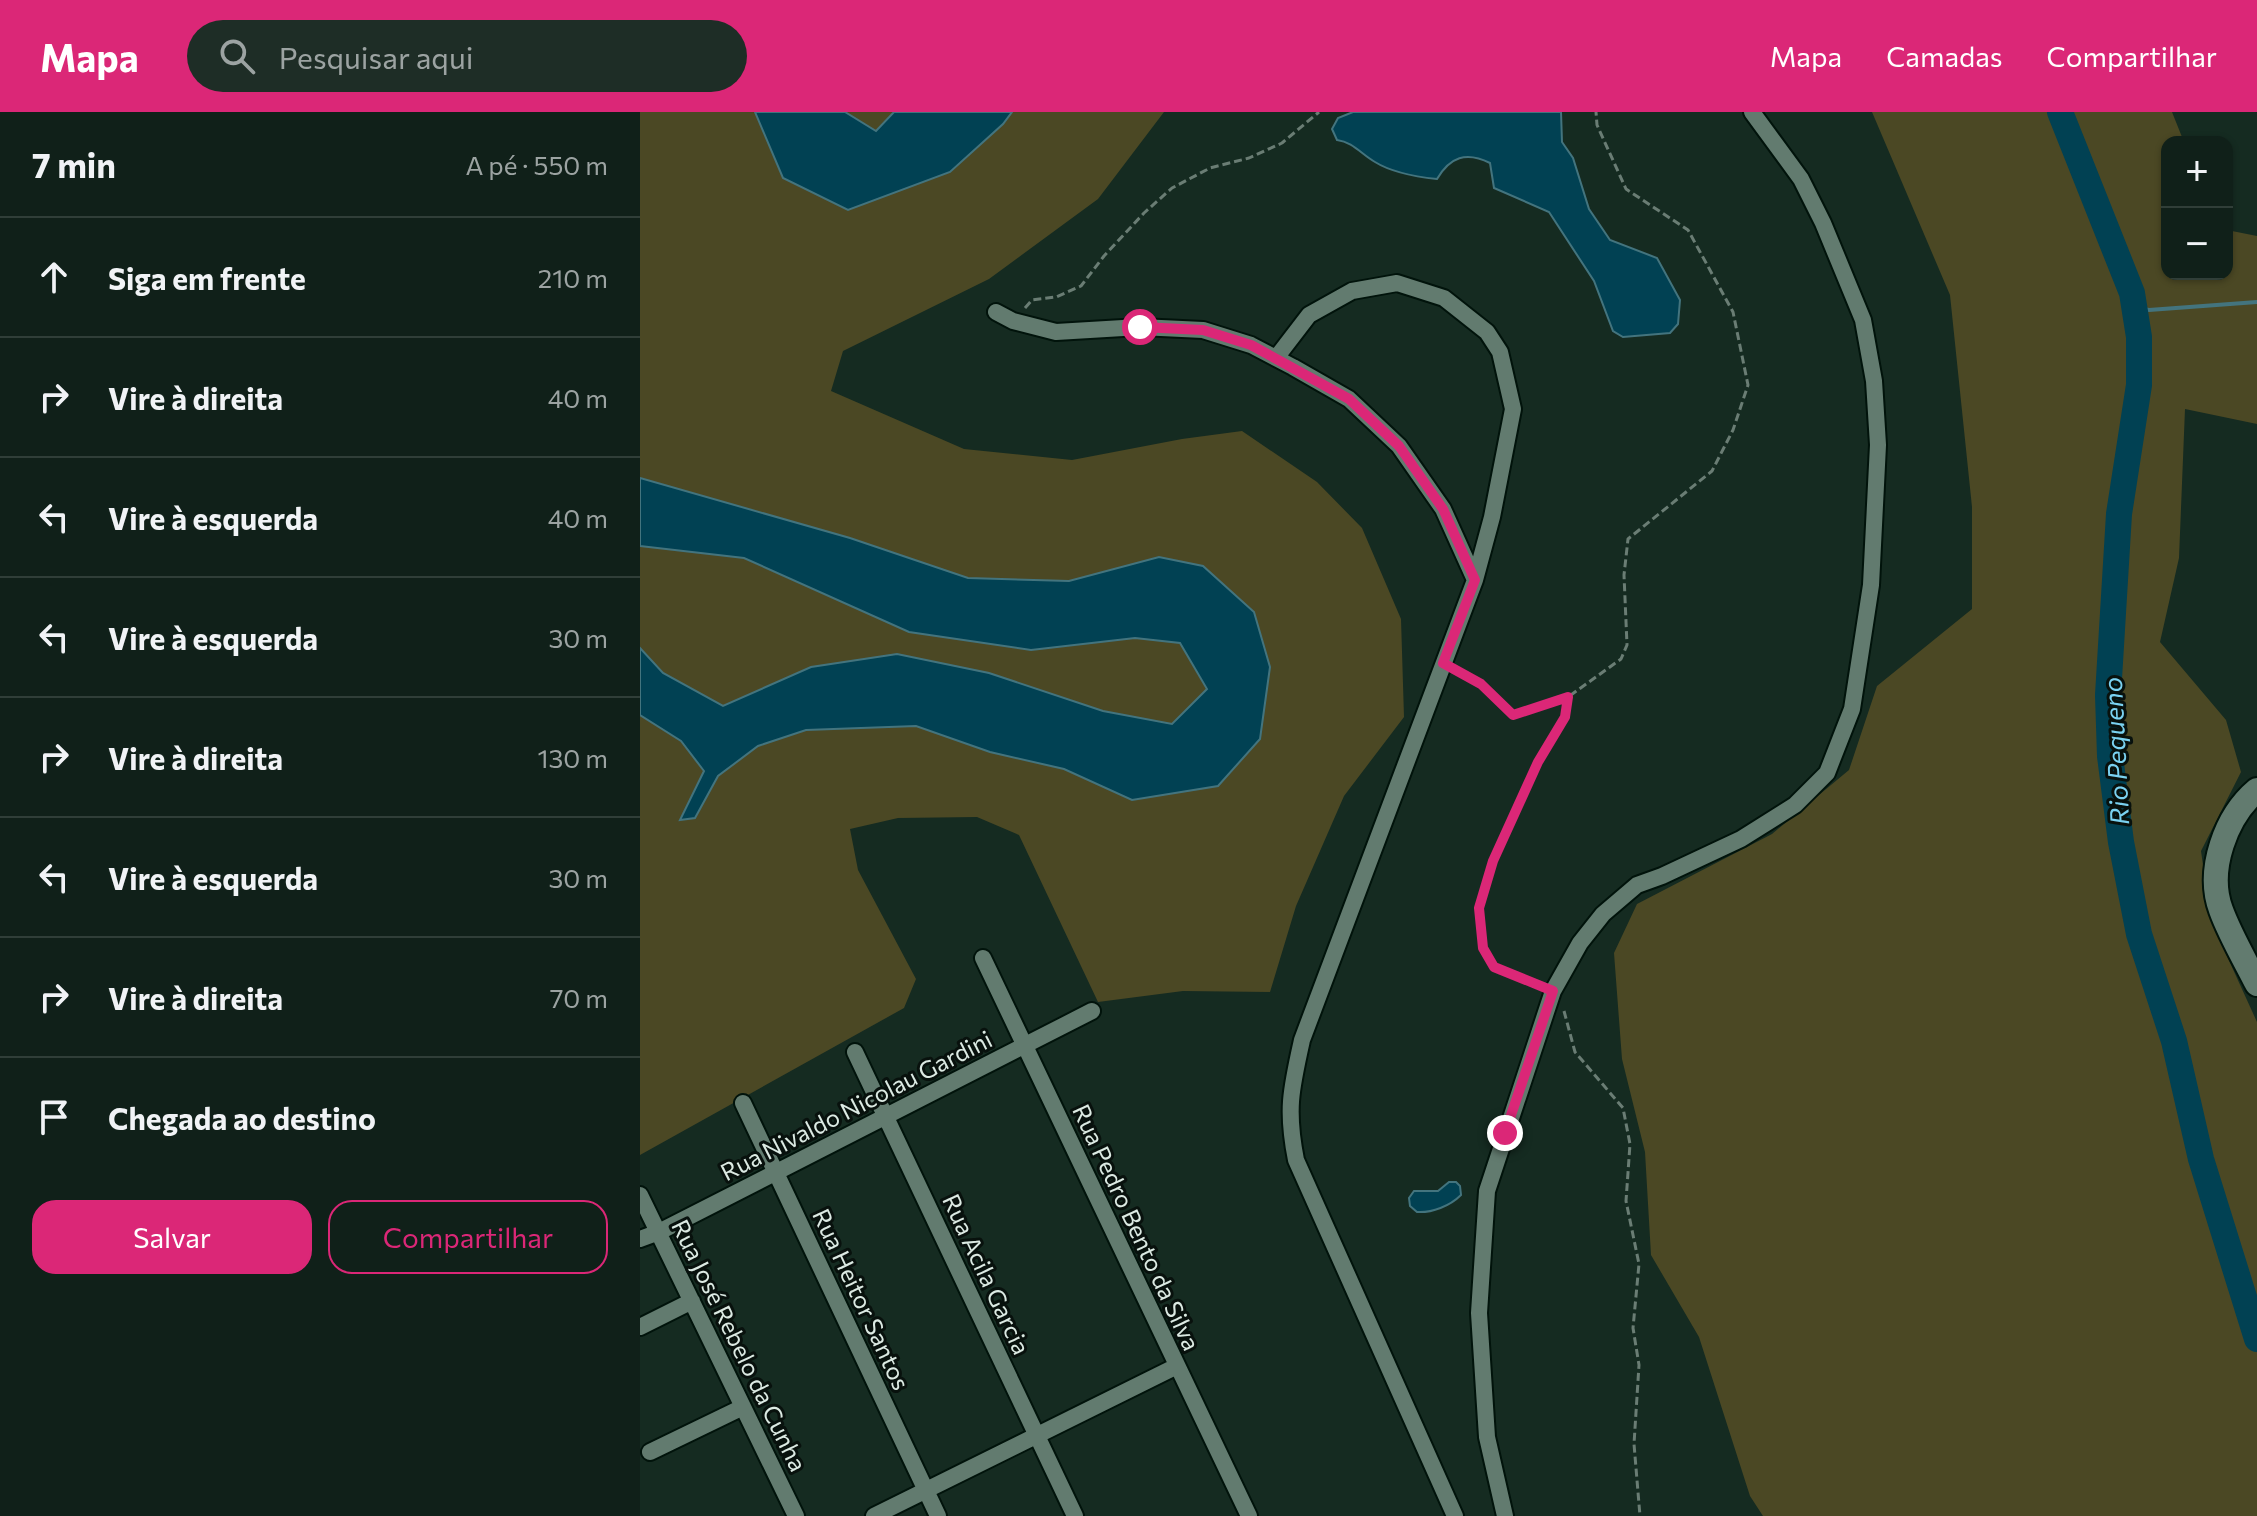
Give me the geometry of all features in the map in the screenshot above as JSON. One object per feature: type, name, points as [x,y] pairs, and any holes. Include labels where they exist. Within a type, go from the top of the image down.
[{"type":"main road","points":[[2257,790],[2226,830],[2216,866],[2219,907],[2257,984]]},
{"type":"street","points":[[1505,1516],[1487,1437],[1479,1313],[1487,1191],[1553,991],[1580,943],[1603,914],[1637,885],[1741,839],[1795,805],[1827,773],[1852,709],[1871,585],[1878,445],[1874,381],[1863,320],[1823,223],[1801,179],[1752,112]]},
{"type":"street","points":[[1276,358],[1309,315],[1352,291],[1397,283],[1444,298],[1487,332],[1500,352],[1513,409],[1492,517],[1475,580],[1302,1040],[1289,1095],[1290,1131],[1296,1160],[1455,1516]]},
{"type":"street","points":[[996,312],[1013,321],[1056,332],[1140,327],[1203,330],[1251,345],[1276,358],[1349,399],[1399,446],[1443,509],[1475,580]]},
{"type":"street","name":"Rua Pedro Bento da Silva","points":[[983,958],[1249,1516]]},
{"type":"street","name":"Rua Nivaldo Nicolau Gardini","points":[[640,1239],[1092,1011]]},
{"type":"street","name":"Rua Acila Garcia","points":[[855,1052],[1075,1516]]},
{"type":"street","name":"Rua Heitor Santos","points":[[743,1103],[938,1516]]},
{"type":"street","name":"Rua José Rebelo da Cunha","points":[[640,1195],[792,1514]]},
{"type":"street","points":[[640,1327],[692,1301]]},
{"type":"street","points":[[874,1516],[1177,1366]]},
{"type":"street","points":[[650,1452],[743,1407]]},
{"type":"path","points":[[1013,321],[1032,300],[1056,297],[1081,286],[1144,213],[1172,188],[1210,168],[1249,158],[1282,143],[1319,112]]},
{"type":"path","points":[[1443,663],[1481,684],[1513,715],[1568,697],[1621,659],[1627,645],[1624,575],[1628,539],[1712,471],[1733,430],[1748,385],[1733,312],[1688,230],[1626,189],[1597,125],[1596,112]]},
{"type":"path","points":[[1568,697],[1565,717],[1538,762],[1493,861],[1479,908],[1483,948],[1494,967],[1553,991],[1563,1008],[1575,1052],[1623,1108],[1630,1144],[1626,1201],[1639,1264],[1633,1328],[1639,1365],[1634,1444],[1640,1516]]},
{"type":"shaded area","points":[[640,112],[755,112],[784,178],[1003,124],[1012,112],[1164,112],[1098,199],[989,279],[843,351],[831,391],[964,449],[1072,460],[1242,431],[1317,482],[1362,528],[1401,619],[1404,717],[1344,796],[1296,906],[1270,992],[1183,991],[1098,1002],[1019,835],[977,817],[898,818],[850,829],[858,870],[916,979],[904,1008],[640,1155],[640,715],[681,741],[704,771],[680,819],[695,818],[718,776],[758,746],[806,730],[916,726],[990,752],[1064,769],[1132,800],[1260,739],[1159,557],[1069,581],[968,578],[850,538],[640,478]]},
{"type":"shaded area","points":[[845,112],[894,112],[876,131]]},
{"type":"shaded area","points":[[1872,112],[2172,112],[2182,136],[2161,136],[2161,280],[2233,280],[2233,231],[2257,236],[2257,424],[2185,409],[2179,558],[2160,642],[2226,720],[2241,772],[2201,851],[2211,921],[2257,1022],[2257,1516],[1763,1516],[1750,1496],[1699,1337],[1651,1255],[1645,1152],[1622,1059],[1614,953],[1637,904],[1772,834],[1849,770],[1877,686],[1972,609],[1972,507],[1950,295]]},
{"type":"shaded area","points":[[640,546],[743,558],[909,632],[1031,650],[1135,638],[1181,643],[1207,689],[1172,724],[1103,711],[989,673],[897,654],[811,667],[723,706],[663,673],[640,648]]},
{"type":"water","points":[[755,112],[845,112],[876,131],[894,112],[1012,112],[950,172],[848,210],[783,178]]},
{"type":"water","points":[[1353,112],[1561,112],[1562,142],[1573,158],[1589,209],[1610,240],[1657,258],[1680,300],[1678,324],[1670,333],[1623,337],[1613,331],[1594,281],[1549,212],[1494,188],[1490,163],[1481,159],[1459,158],[1447,166],[1437,179],[1381,166],[1352,146],[1337,140],[1332,129],[1338,118]]},
{"type":"water","points":[[640,478],[850,538],[968,578],[1069,581],[1159,557],[1203,566],[1254,612],[1270,667],[1260,739],[1218,786],[1132,800],[1064,769],[990,752],[916,726],[806,730],[758,746],[718,776],[695,818],[680,820],[704,771],[681,741],[640,715],[640,648],[663,673],[723,706],[811,667],[897,654],[989,673],[1103,711],[1172,724],[1207,689],[1180,643],[1135,638],[1031,650],[909,632],[744,558],[640,546]]},
{"type":"water","points":[[1449,1182],[1460,1186],[1461,1195],[1452,1202],[1423,1212],[1417,1212],[1410,1206],[1409,1198],[1414,1191],[1438,1191]]},
{"type":"waterway","name":"Rio Pequeno","points":[[2060,112],[2132,293],[2139,337],[2139,385],[2119,514],[2108,695],[2110,756],[2121,842],[2139,934],[2174,1041],[2201,1159],[2257,1339]]},
{"type":"waterway","points":[[2134,307],[2149,310],[2257,302]]},
{"type":"route","points":[[1140,327],[1203,330],[1251,345],[1349,399],[1399,446],[1443,509],[1475,580],[1443,663],[1481,684],[1513,715],[1568,697],[1565,717],[1538,762],[1493,861],[1479,908],[1483,948],[1494,967],[1553,991],[1505,1133]]}]
